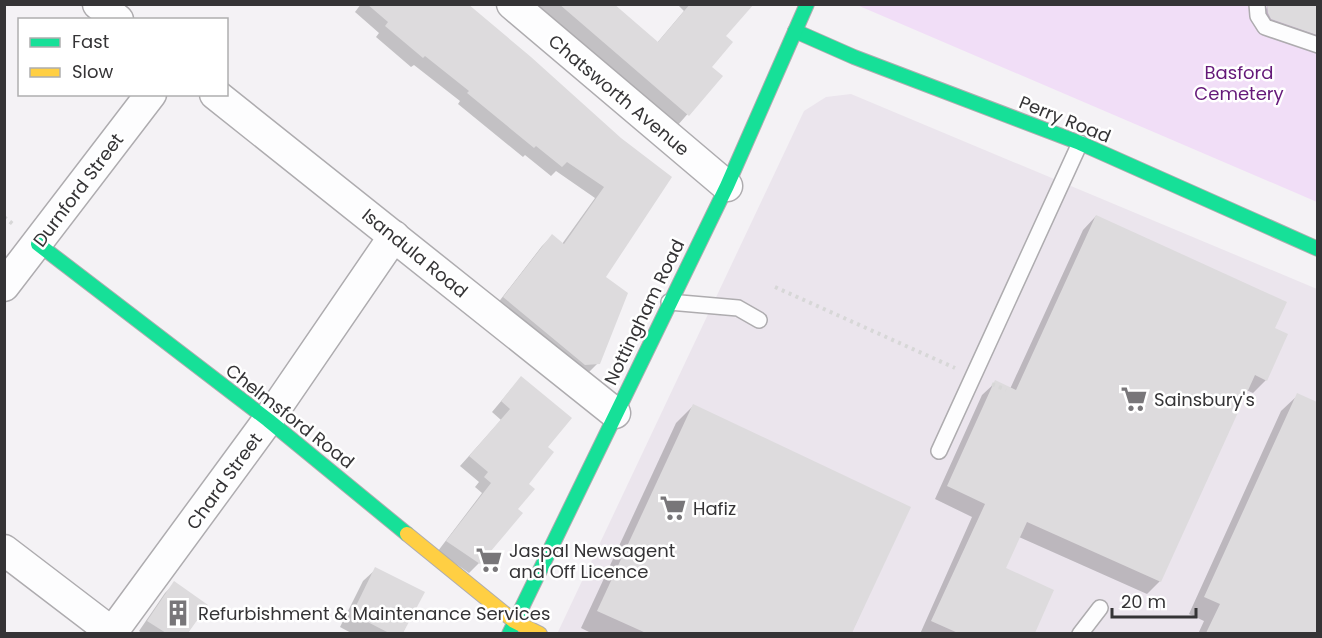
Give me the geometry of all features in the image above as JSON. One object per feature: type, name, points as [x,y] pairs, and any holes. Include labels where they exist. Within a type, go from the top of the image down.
[{"type":"street","points":[[98,4],[116,18]]},
{"type":"street","name":"Chatsworth Avenue","points":[[512,4],[727,186]]},
{"type":"street","name":"Nottingham Road","points":[[512,627],[727,186],[807,4]]},
{"type":"street","name":"Perry Road","points":[[795,31],[854,57],[1080,143],[1317,249]]},
{"type":"street","name":"Durnford Street","points":[[4,286],[149,96]]},
{"type":"street","name":"Isandula Road","points":[[218,96],[615,413]]},
{"type":"street","name":"Chard Street","points":[[112,633],[268,420],[394,236]]},
{"type":"street","name":"Chelmsford Road","points":[[38,244],[268,420],[512,627],[540,633]]},
{"type":"street","points":[[4,550],[112,633]]},
{"type":"lane","points":[[1257,4],[1258,15],[1265,27],[1317,45]]},
{"type":"lane","points":[[939,450],[1080,143]]},
{"type":"lane","points":[[669,302],[738,308],[759,320]]},
{"type":"lane","points":[[1080,633],[1101,608]]},
{"type":"path","points":[[775,287],[1005,390]]},
{"type":"shaded area","points":[[851,94],[1317,289],[1317,633],[557,634],[804,111],[826,97]]},
{"type":"green space","name":"Basford Cemetery","points":[[857,5],[1317,5],[1317,202]]},
{"type":"building","points":[[367,4],[468,4],[621,138],[672,177],[606,277],[628,293],[600,364],[585,365],[503,297],[552,234],[564,244],[604,187],[567,162],[562,167],[536,146],[534,148],[467,93],[469,91],[425,56],[423,58],[385,26],[388,22]]},
{"type":"building","points":[[559,4],[614,4],[658,42],[690,4],[754,4],[726,36],[733,42],[712,67],[723,76],[689,116]]},
{"type":"building","points":[[1267,4],[1317,4],[1317,35],[1271,19]]},
{"type":"building","name":"Sainsbury's","points":[[1096,215],[1287,302],[1275,328],[1288,334],[1267,381],[1255,375],[1161,582],[1027,522],[1006,568],[1054,590],[1035,633],[958,633],[931,621],[985,504],[947,486],[995,380],[1016,390]]},
{"type":"building","points":[[521,376],[572,418],[548,447],[554,452],[529,484],[535,489],[518,509],[523,513],[480,564],[446,541],[491,483],[484,477],[488,472],[469,456],[510,409],[501,401]]},
{"type":"building","points":[[1297,393],[1317,402],[1317,633],[1206,633],[1220,604],[1204,597]]},
{"type":"building","points":[[693,404],[911,507],[852,633],[646,633],[597,611]]},
{"type":"building","points":[[375,567],[425,592],[403,633],[389,633],[352,614]]},
{"type":"building","name":"Refurbishment & Maintenance Services","points":[[174,581],[208,605],[188,633],[166,633],[147,621]]},
{"type":"traffic: fast","points":[[509,634],[727,186],[807,4]]},
{"type":"traffic: fast","points":[[795,31],[854,57],[1080,143],[1318,249]]},
{"type":"traffic: fast","points":[[38,244],[268,420],[407,534]]},
{"type":"traffic: slow","points":[[407,534],[514,621],[540,634]]},
{"type":"place","name":"Sainsbury's","points":[[1134,399]]},
{"type":"place","name":"Hafiz","points":[[673,508]]},
{"type":"place","name":"Jaspal Newsagent and Off Licence","points":[[489,560]]},
{"type":"place","name":"Refurbishment & Maintenance Services","points":[[178,613]]}]
